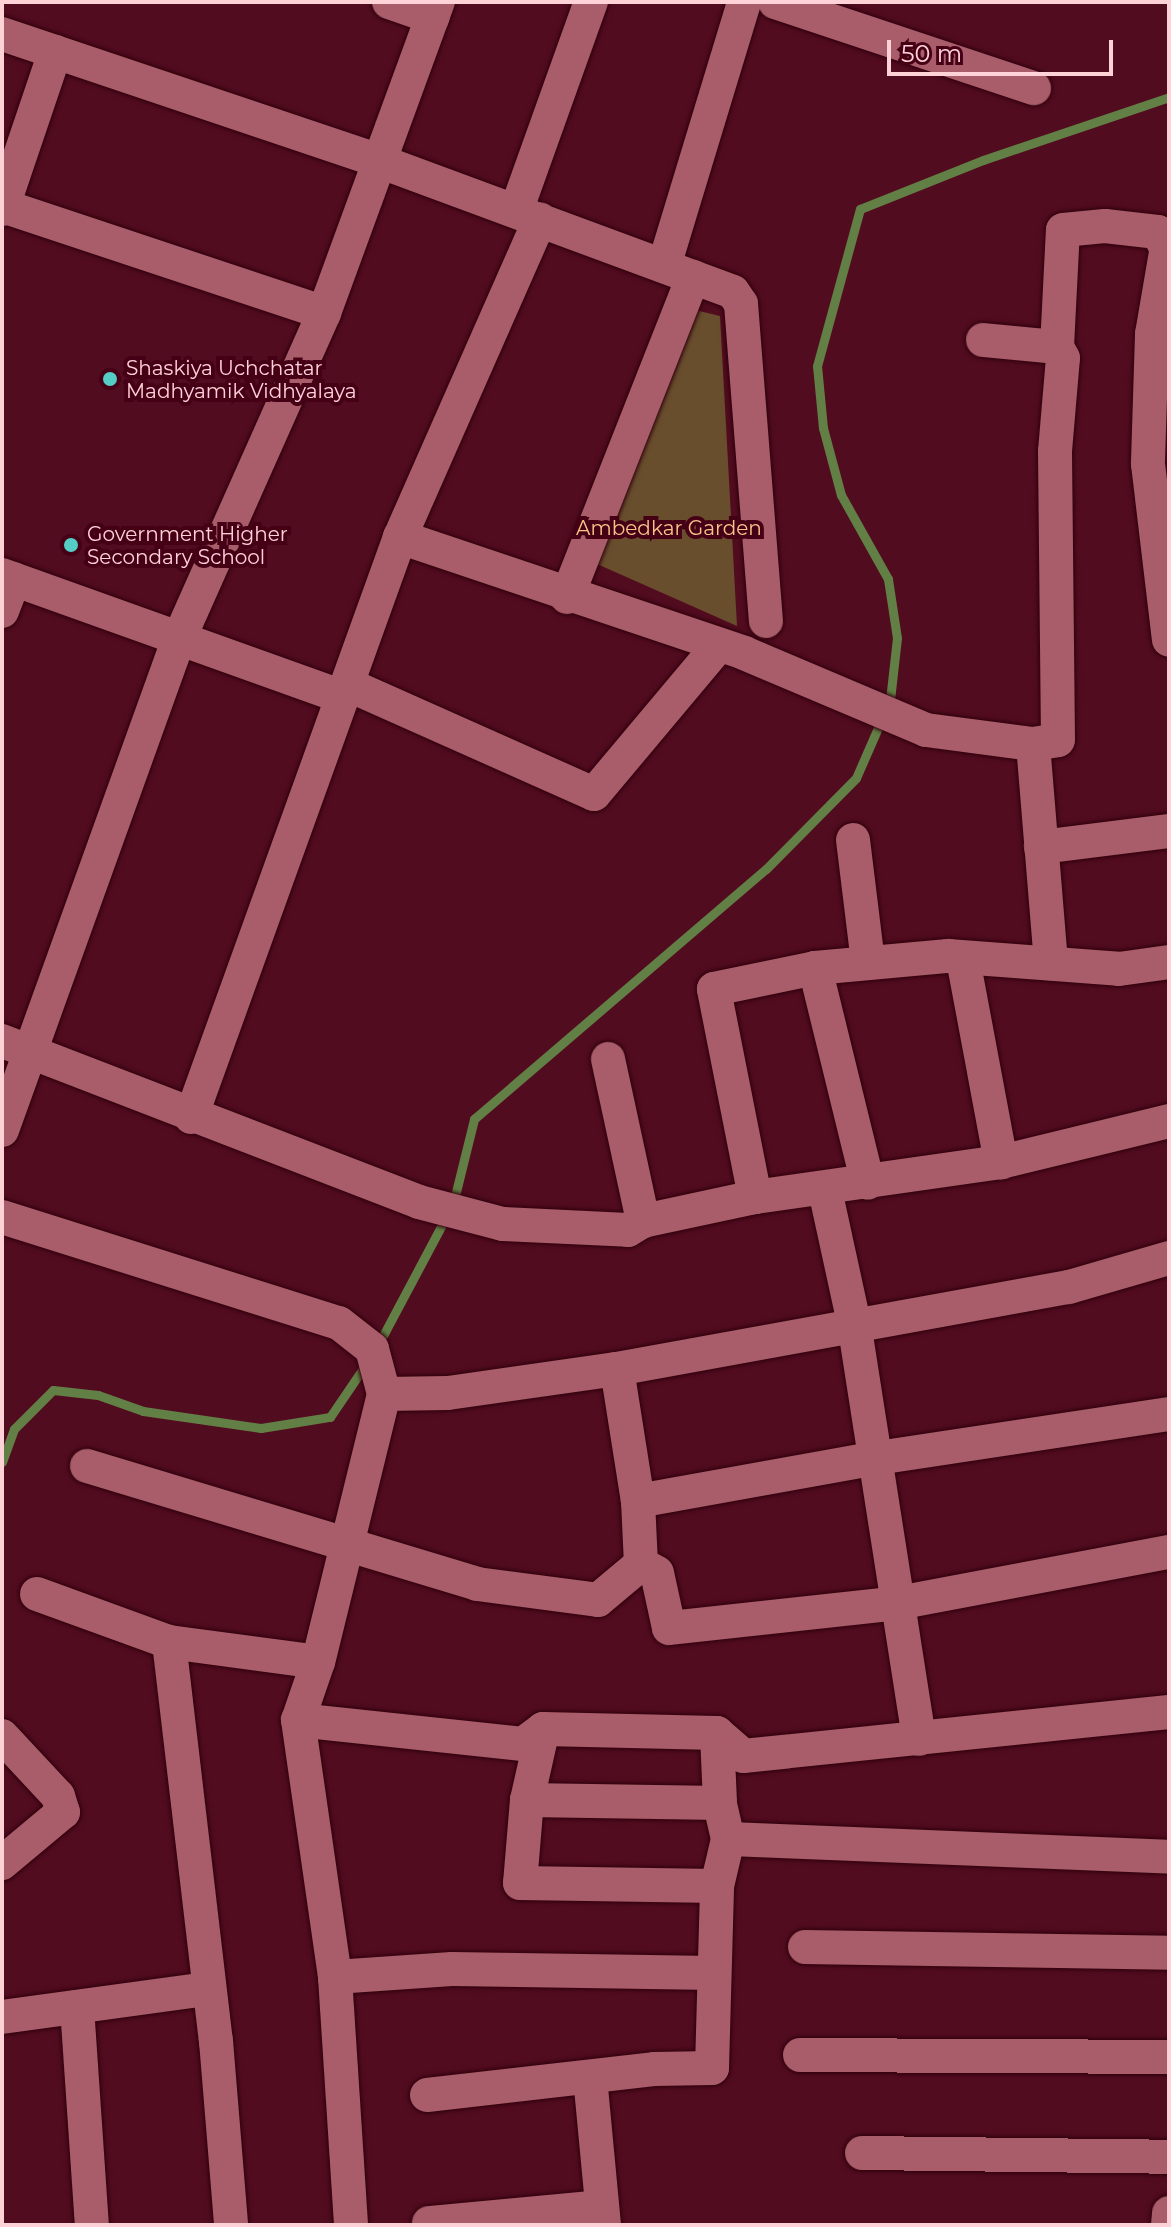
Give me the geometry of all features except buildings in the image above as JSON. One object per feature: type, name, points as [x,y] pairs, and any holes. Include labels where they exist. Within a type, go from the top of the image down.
[{"type":"street","points":[[2,1130],[16,1046],[178,641],[324,313],[435,10],[389,2]]},
{"type":"street","points":[[191,1117],[400,537],[528,216],[591,2]]},
{"type":"street","points":[[567,597],[678,271],[744,2]]},
{"type":"street","points":[[775,2],[1034,88]]},
{"type":"street","points":[[2,34],[379,161],[733,292],[741,304],[766,621]]},
{"type":"street","points":[[55,52],[2,208],[324,313]]},
{"type":"street","points":[[400,537],[851,694],[926,730],[1033,744],[1058,740],[1055,451],[1063,358],[1057,347],[1063,230],[1105,226],[1158,232],[1168,253],[1152,334],[1148,464],[1169,640]]},
{"type":"street","points":[[983,340],[1057,347]]},
{"type":"street","points":[[2,611],[8,577],[178,641],[346,691],[594,794],[718,646]]},
{"type":"street","points":[[1033,744],[1051,963]]},
{"type":"street","points":[[1041,847],[1169,831]]},
{"type":"street","points":[[853,840],[868,963]]},
{"type":"street","points":[[963,959],[1001,1162]]},
{"type":"street","points":[[755,1197],[714,989],[815,968],[868,963],[963,959],[1119,969],[1169,962]]},
{"type":"street","points":[[815,968],[868,1183]]},
{"type":"street","points":[[16,1046],[191,1117],[419,1202],[503,1224],[628,1230],[643,1221],[755,1197],[825,1190],[1001,1162],[1169,1121]]},
{"type":"street","points":[[608,1059],[643,1221]]},
{"type":"street","points":[[825,1190],[854,1323],[871,1459],[919,1739]]},
{"type":"street","points":[[2,1217],[339,1323],[372,1349],[384,1394],[344,1544],[318,1662],[298,1720],[335,1977],[351,2225]]},
{"type":"street","points":[[384,1394],[448,1393],[617,1369],[854,1323],[1069,1287],[1169,1258]]},
{"type":"street","points":[[617,1369],[638,1501],[641,1564]]},
{"type":"street","points":[[638,1501],[871,1459],[1169,1417]]},
{"type":"street","points":[[87,1466],[477,1584],[598,1600],[641,1564]]},
{"type":"street","points":[[641,1564],[657,1573],[669,1628],[898,1603],[1169,1552]]},
{"type":"street","points":[[37,1594],[169,1642],[318,1662]]},
{"type":"street","points":[[169,1642],[206,1989],[216,2041],[231,2225]]},
{"type":"street","points":[[298,1720],[523,1744],[543,1729],[717,1733],[743,1756],[1169,1712]]},
{"type":"street","points":[[543,1729],[527,1800],[520,1883],[717,1886]]},
{"type":"street","points":[[427,2095],[590,2077],[712,2068],[717,1886],[728,1839],[720,1803],[717,1733]]},
{"type":"street","points":[[2,1736],[58,1796],[63,1812],[2,1863]]},
{"type":"street","points":[[527,1800],[720,1803]]},
{"type":"street","points":[[728,1839],[1169,1857]]},
{"type":"street","points":[[805,1947],[1169,1953]]},
{"type":"street","points":[[335,1977],[452,1969],[714,1973]]},
{"type":"street","points":[[2,2017],[206,1989]]},
{"type":"street","points":[[77,2007],[92,2225]]},
{"type":"street","points":[[800,2055],[1169,2057]]},
{"type":"street","points":[[429,2223],[602,2216],[590,2077]]},
{"type":"street","points":[[862,2153],[1169,2157]]},
{"type":"street","points":[[1168,2225],[1169,2217]]},
{"type":"green space","name":"Ambedkar Garden","points":[[695,310],[720,316],[737,626],[588,560]]},
{"type":"waterway","points":[[453,1204],[474,1119],[766,869],[856,778],[890,700],[897,638],[888,579],[841,495],[823,428],[817,366],[860,209],[983,160],[1169,97]]},
{"type":"waterway","points":[[378,1345],[446,1217]]},
{"type":"waterway","points":[[2,1462],[14,1429],[53,1390],[98,1395],[143,1411],[261,1428],[330,1417],[366,1364]]},
{"type":"place","name":"Shaskiya Uchchatar Madhyamik Vidhyalaya","points":[[110,379]]},
{"type":"place","name":"Government Higher Secondary School","points":[[71,545]]}]
